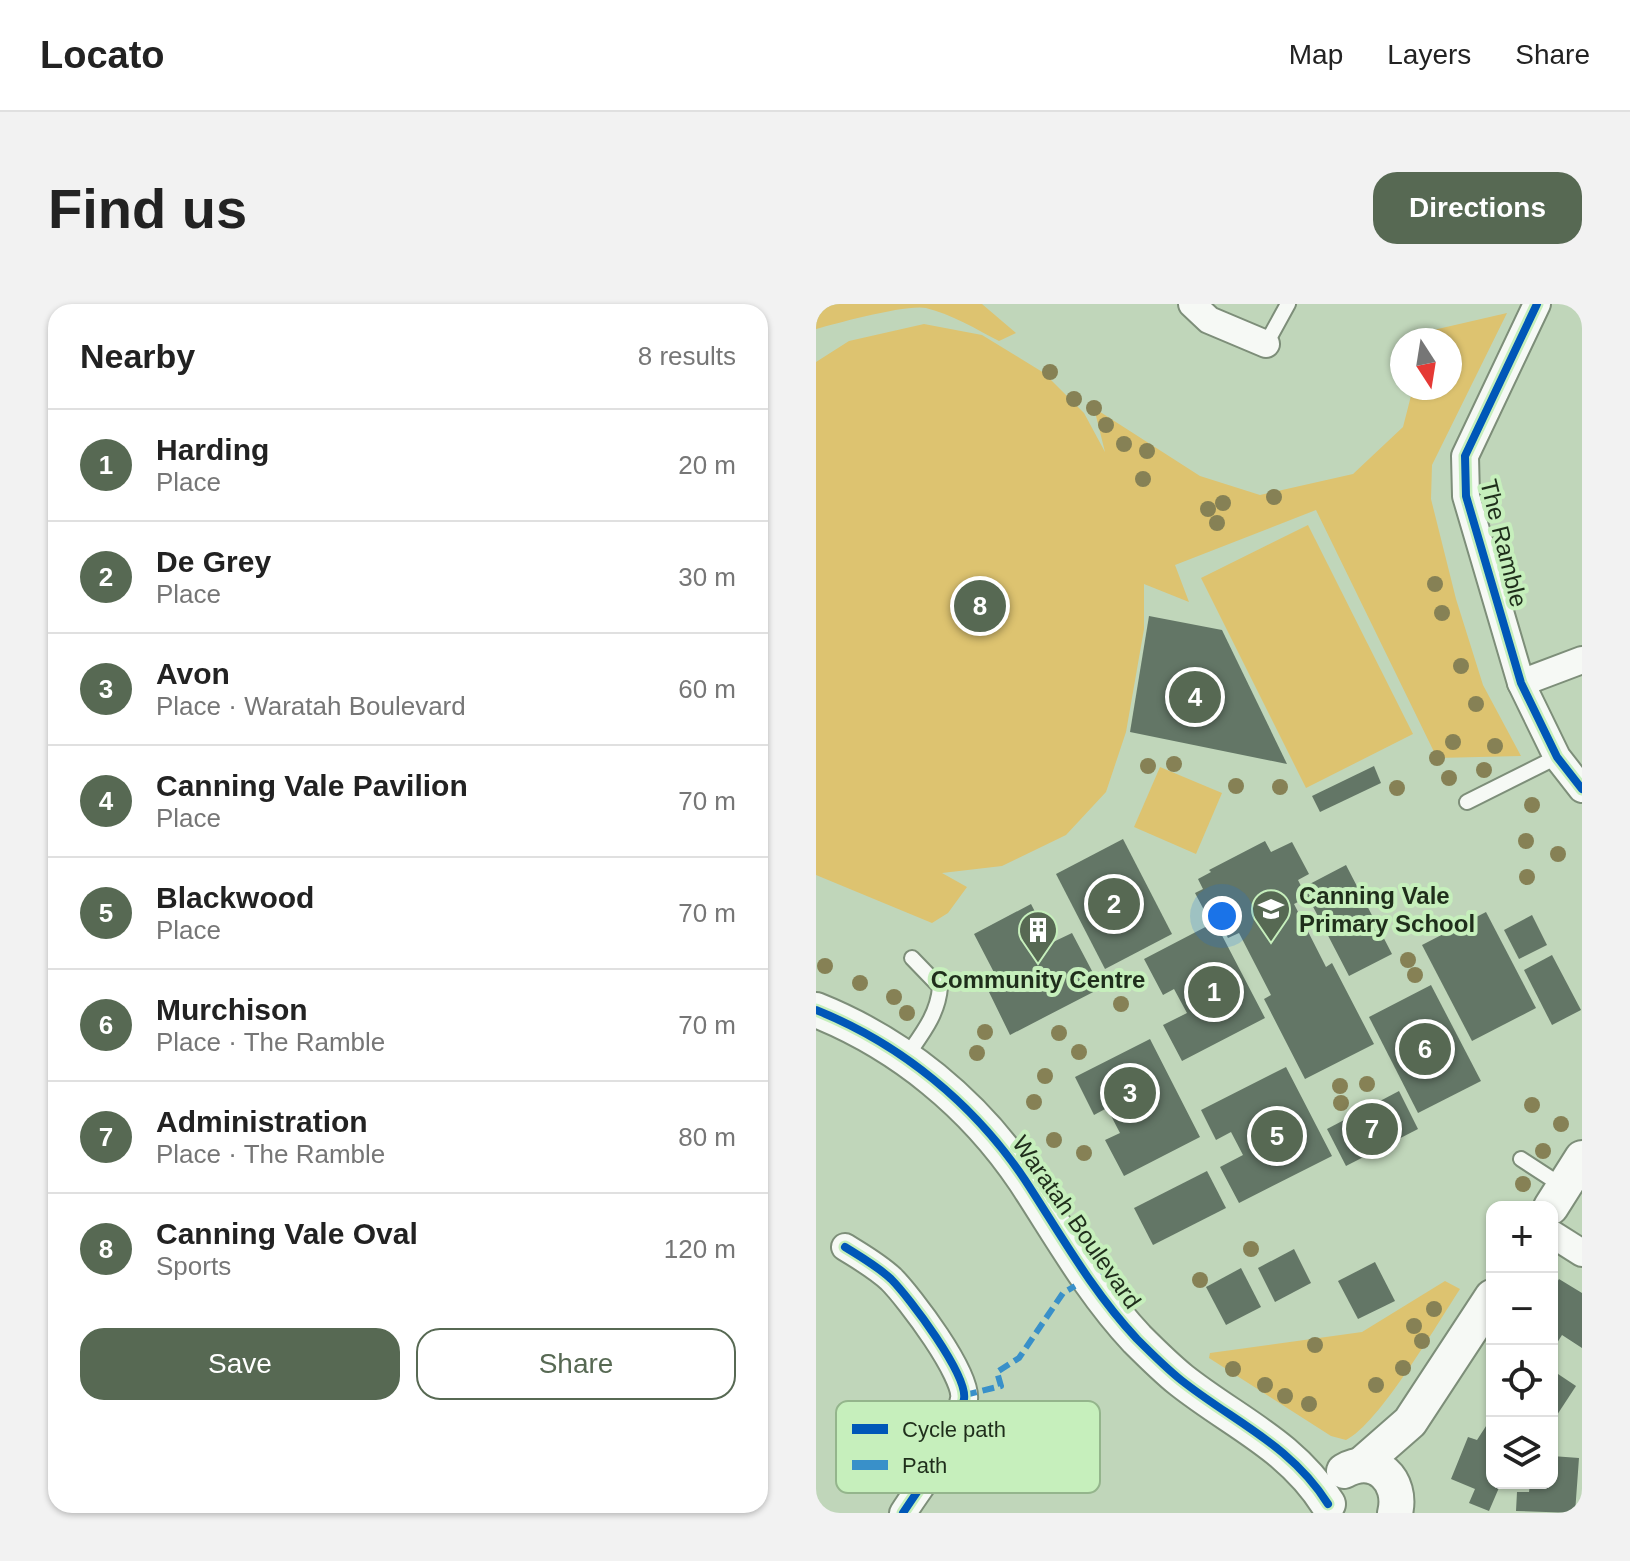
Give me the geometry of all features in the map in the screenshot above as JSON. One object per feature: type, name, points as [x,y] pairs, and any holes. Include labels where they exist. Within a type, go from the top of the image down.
[{"type":"street","points":[[1192,304],[1209,320],[1266,344]]},
{"type":"street","name":"The Ramble","points":[[1537,304],[1465,456],[1466,496],[1521,683],[1557,757],[1582,789]]},
{"type":"street","points":[[1521,683],[1582,660]]},
{"type":"street","name":"Waratah Boulevard","points":[[816,1010],[905,1057],[964,1107],[1023,1178],[1087,1279],[1137,1339],[1181,1380],[1273,1443],[1313,1480],[1330,1509]]},
{"type":"street","points":[[1558,1197],[1582,1158]]},
{"type":"street","points":[[1558,1238],[1582,1253]]},
{"type":"street","points":[[845,1247],[877,1266],[894,1281],[952,1361],[965,1395],[963,1401]]},
{"type":"street","points":[[1385,1490],[1410,1422],[1486,1306]]},
{"type":"street","name":"Waratah Boulevard","points":[[1273,1443],[1385,1490]]},
{"type":"street","name":"Waratah Boulevard","points":[[1330,1509],[1332,1483],[1385,1490]]},
{"type":"street","points":[[903,1513],[916,1493]]},
{"type":"lane","points":[[1266,344],[1288,304]]},
{"type":"lane","points":[[1467,802],[1557,757]]},
{"type":"lane","points":[[905,1057],[930,1021],[940,987],[912,958]]},
{"type":"lane","points":[[1521,1159],[1558,1197]]},
{"type":"shaded area","points":[[816,304],[982,304],[1016,333],[999,341],[963,322],[926,308],[872,315],[816,329]]},
{"type":"shaded area","points":[[1507,313],[1432,465],[1431,499],[1456,599],[1483,685],[1521,756],[1437,758],[1316,510],[1175,565],[1189,602],[1144,584],[1144,629],[1126,732],[1106,792],[1066,835],[1002,866],[942,873],[967,887],[948,913],[932,923],[816,875],[816,362],[849,341],[924,324],[982,335],[1044,373],[1084,413],[1105,452],[1094,408],[1200,476],[1260,495],[1353,474],[1403,427],[1410,400],[1462,400],[1462,328],[1442,328]]},
{"type":"shaded area","points":[[1308,525],[1413,734],[1306,788],[1201,578]]},
{"type":"shaded area","points":[[1160,767],[1222,793],[1196,854],[1134,827]]},
{"type":"shaded area","points":[[1445,1281],[1460,1289],[1391,1394],[1374,1415],[1346,1440],[1331,1436],[1209,1358],[1210,1353],[1362,1332]]},
{"type":"building","points":[[1149,616],[1222,630],[1287,764],[1130,732]]},
{"type":"building","points":[[1374,766],[1381,783],[1320,812],[1312,796]]},
{"type":"building","points":[[1123,839],[1172,934],[1105,969],[1056,874]]},
{"type":"building","points":[[1265,841],[1271,852],[1292,842],[1309,874],[1298,880],[1302,888],[1346,865],[1392,954],[1349,976],[1308,897],[1294,904],[1326,967],[1332,963],[1374,1044],[1305,1079],[1264,999],[1271,995],[1239,933],[1228,938],[1211,906],[1204,910],[1195,893],[1203,889],[1198,879],[1211,872],[1209,870]]},
{"type":"building","name":"Community Centre","points":[[1031,904],[1051,943],[1072,933],[1101,988],[1010,1035],[988,990],[1000,984],[974,934]]},
{"type":"building","points":[[1486,912],[1536,1008],[1472,1041],[1422,945]]},
{"type":"building","points":[[1532,915],[1547,945],[1519,959],[1504,930]]},
{"type":"building","points":[[1215,922],[1265,1018],[1182,1061],[1163,1025],[1187,1013],[1174,989],[1163,995],[1144,959]]},
{"type":"building","points":[[1552,955],[1581,1010],[1552,1025],[1524,970]]},
{"type":"building","points":[[1431,985],[1481,1081],[1418,1113],[1369,1017]]},
{"type":"building","points":[[1150,1039],[1200,1137],[1124,1176],[1105,1140],[1120,1133],[1107,1108],[1094,1115],[1075,1077]]},
{"type":"building","points":[[1286,1067],[1332,1156],[1239,1203],[1220,1167],[1243,1155],[1231,1132],[1216,1140],[1201,1110]]},
{"type":"building","points":[[1399,1091],[1418,1129],[1346,1166],[1327,1129]]},
{"type":"building","points":[[1207,1171],[1226,1208],[1153,1245],[1134,1208]]},
{"type":"building","points":[[1294,1249],[1311,1283],[1275,1302],[1258,1268]]},
{"type":"building","points":[[1375,1262],[1395,1301],[1358,1319],[1338,1281]]},
{"type":"building","points":[[1241,1268],[1261,1307],[1226,1325],[1206,1287]]},
{"type":"building","points":[[1558,1281],[1582,1293],[1582,1348],[1562,1335],[1558,1341]]},
{"type":"building","points":[[1558,1374],[1576,1386],[1558,1413]]},
{"type":"building","points":[[1486,1426],[1486,1489],[1498,1489],[1489,1511],[1469,1503],[1475,1489],[1451,1479],[1468,1437],[1477,1440]]},
{"type":"building","points":[[1558,1456],[1579,1458],[1575,1513],[1516,1511],[1517,1492],[1529,1492],[1529,1489],[1558,1489]]},
{"type":"marked path","points":[[1100,1273],[1113,1266]]},
{"type":"marked path","points":[[965,1395],[1001,1386],[997,1372],[1019,1358],[1063,1293],[1075,1286]]},
{"type":"cycle path","points":[[1537,304],[1465,456],[1466,496],[1521,683],[1557,757],[1582,789]]},
{"type":"cycle path","points":[[816,1010],[877,1040],[933,1079],[959,1102],[1005,1152],[1091,1282],[1137,1339],[1181,1380],[1279,1450],[1313,1483],[1328,1504]]},
{"type":"cycle path","points":[[845,1247],[891,1279],[923,1319],[957,1373],[963,1388],[964,1401]]},
{"type":"cycle path","points":[[903,1513],[917,1493]]},
{"type":"place","name":"Canning Vale Oval","points":[[980,606]]},
{"type":"place","name":"Canning Vale Pavilion","points":[[1195,697]]},
{"type":"place","name":"De Grey","points":[[1114,904]]},
{"type":"place","name":"Canning Vale Primary School","points":[[1271,943]]},
{"type":"place","name":"Community Centre","points":[[1038,964]]},
{"type":"place","name":"Harding","points":[[1214,992]]},
{"type":"place","name":"Murchison","points":[[1425,1049]]},
{"type":"place","name":"Avon","points":[[1130,1093]]},
{"type":"place","name":"Administration","points":[[1372,1129]]},
{"type":"place","name":"Blackwood","points":[[1277,1136]]}]
